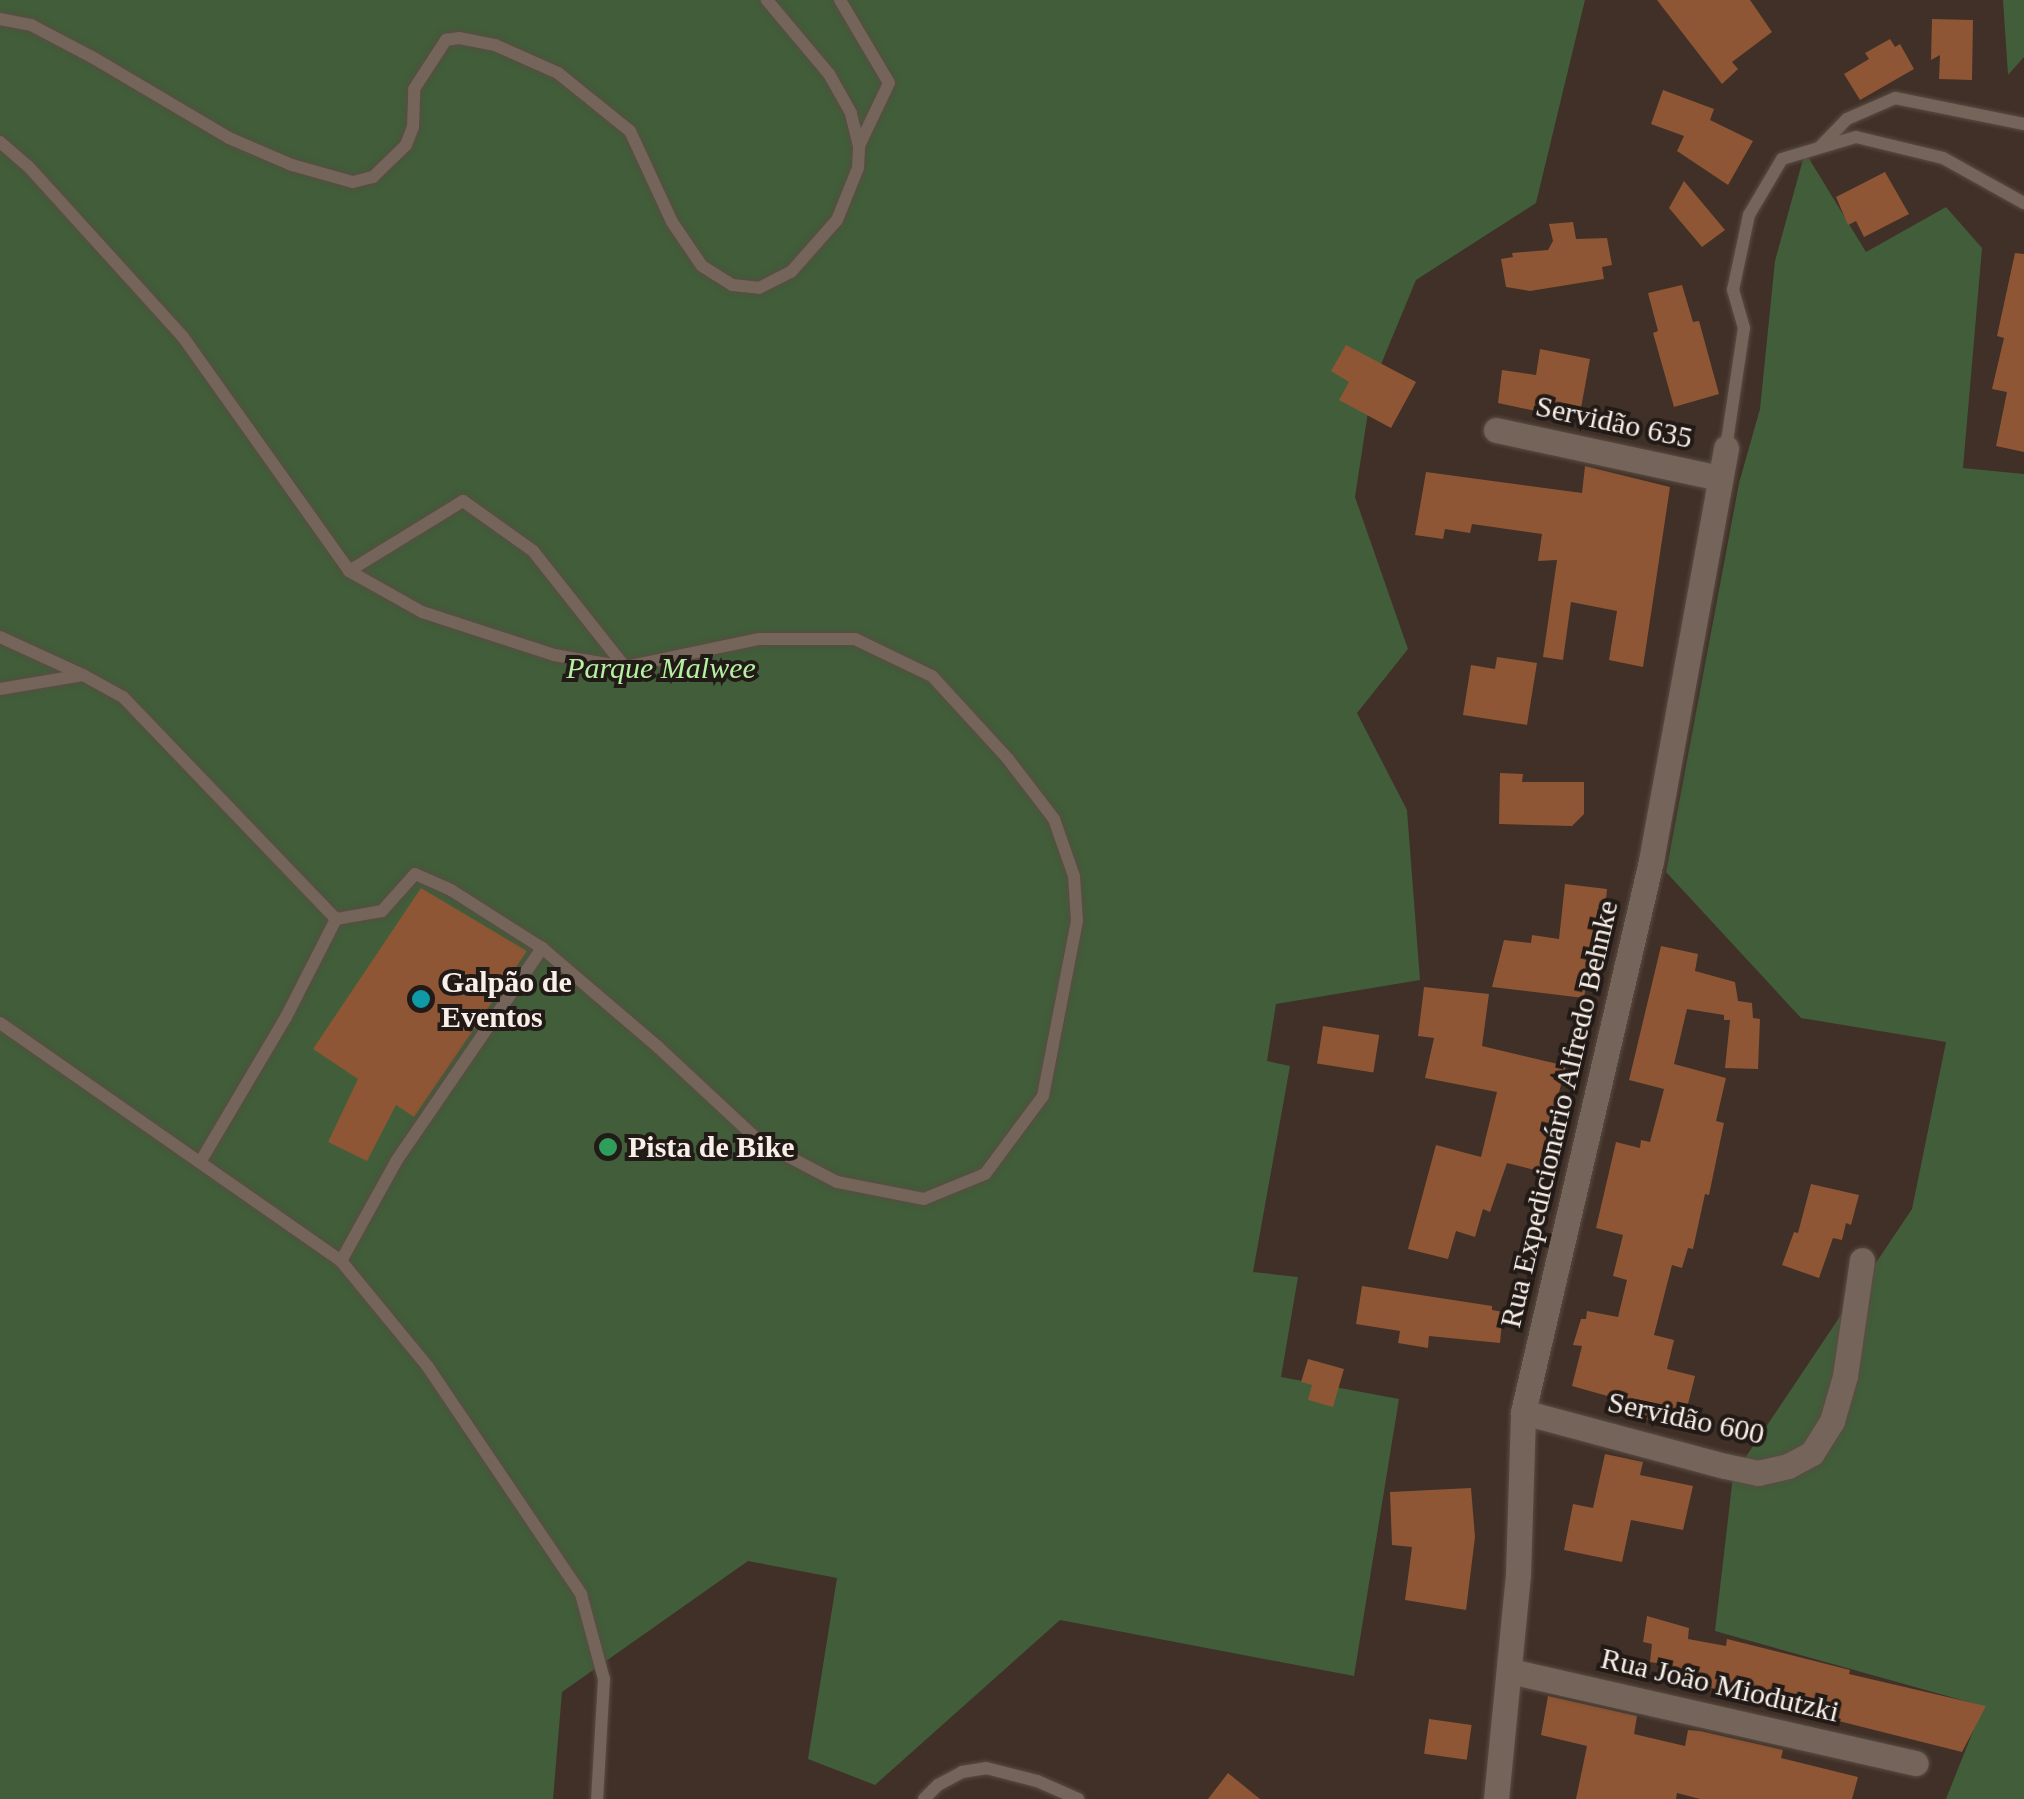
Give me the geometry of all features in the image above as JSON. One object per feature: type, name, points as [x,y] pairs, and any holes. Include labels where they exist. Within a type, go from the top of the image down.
[{"type":"street","name":"Servidão 635","points":[[1496,430],[1719,478]]},
{"type":"street","name":"Rua Expedicionário Alfredo Behnke","points":[[1496,1799],[1510,1671],[1523,1412],[1651,860],[1726,448]]},
{"type":"street","name":"Servidão 600","points":[[1523,1412],[1725,1466],[1758,1472],[1788,1466],[1812,1453],[1832,1421],[1845,1376],[1862,1260]]},
{"type":"street","name":"Rua João Miodutzki","points":[[1510,1671],[1916,1763]]},
{"type":"lane","points":[[0,19],[31,25],[229,138],[292,166],[353,182],[373,177],[406,145],[413,127],[414,89],[446,40],[459,38],[495,45],[558,73],[630,131],[672,222],[702,266],[732,285],[759,288],[792,272],[817,248],[837,220],[858,168],[859,146],[851,113],[829,74],[768,0]]},
{"type":"lane","points":[[840,0],[889,84],[859,146]]},
{"type":"lane","points":[[1818,149],[1847,119],[1895,98],[2024,124]]},
{"type":"lane","points":[[1726,448],[1744,328],[1733,290],[1749,215],[1782,159],[1856,138],[1943,158],[2024,202]]},
{"type":"lane","points":[[0,142],[28,166],[182,337],[349,571],[422,612],[554,655],[625,666],[759,640],[855,639],[932,676],[1008,759],[1054,819],[1074,876],[1077,921],[1043,1096],[985,1174],[924,1198],[837,1182],[759,1141],[658,1047],[542,948],[451,890],[415,874],[382,911],[336,919]]},
{"type":"lane","points":[[349,571],[462,501],[533,552],[625,666]]},
{"type":"lane","points":[[2,637],[123,697],[336,919]]},
{"type":"lane","points":[[0,690],[83,675]]},
{"type":"lane","points":[[202,1161],[286,1017],[336,919]]},
{"type":"lane","points":[[342,1261],[397,1160],[542,948]]},
{"type":"lane","points":[[0,1023],[342,1261],[428,1368],[581,1594],[604,1679],[597,1799]]},
{"type":"lane","points":[[924,1799],[938,1784],[962,1772],[986,1768],[1037,1781],[1078,1799]]},
{"type":"green space","name":"Parque Malwee","points":[[0,0],[1585,0],[1536,203],[1416,280],[1372,386],[1355,497],[1408,649],[1357,713],[1407,810],[1420,980],[1276,1004],[1267,1061],[1290,1066],[1253,1272],[1298,1277],[1281,1377],[1399,1399],[1354,1676],[1060,1620],[875,1785],[808,1759],[837,1578],[748,1561],[562,1692],[553,1799],[0,1799]]},
{"type":"green space","points":[[2003,0],[2024,0],[2024,57],[2008,75]]},
{"type":"green space","points":[[1805,152],[1866,252],[1946,207],[1982,248],[1963,468],[2024,474],[2024,1799],[1946,1799],[1983,1706],[1715,1631],[1733,1476],[1912,1209],[1946,1042],[1801,1018],[1666,872],[1739,483],[1760,409],[1775,261]]},
{"type":"building","points":[[1657,0],[1750,0],[1772,32],[1732,62],[1738,69],[1722,84]]},
{"type":"building","points":[[1932,19],[1973,20],[1972,80],[1939,79],[1940,55],[1931,60]]},
{"type":"building","points":[[1890,39],[1895,47],[1900,44],[1914,69],[1860,100],[1844,74],[1869,59],[1865,53]]},
{"type":"building","points":[[1663,90],[1714,109],[1710,120],[1753,141],[1728,185],[1677,151],[1684,136],[1651,124]]},
{"type":"building","points":[[1885,172],[1909,214],[1864,237],[1856,221],[1848,225],[1836,197]]},
{"type":"building","points":[[1684,181],[1725,230],[1702,247],[1669,208]]},
{"type":"building","points":[[1573,222],[1576,239],[1607,238],[1612,265],[1602,267],[1604,279],[1530,291],[1506,287],[1501,259],[1513,257],[1512,253],[1548,250],[1553,241],[1549,224]]},
{"type":"building","points":[[2015,253],[2024,254],[2024,452],[1996,446],[2007,392],[1992,389],[2004,338],[1997,336]]},
{"type":"building","points":[[1682,285],[1693,322],[1699,321],[1719,394],[1674,407],[1653,333],[1658,331],[1648,293]]},
{"type":"building","points":[[1346,345],[1416,382],[1391,428],[1339,400],[1349,382],[1331,371]]},
{"type":"building","points":[[1540,349],[1590,359],[1581,408],[1566,405],[1564,417],[1498,403],[1502,370],[1536,375]]},
{"type":"building","points":[[1585,466],[1670,487],[1643,667],[1609,660],[1617,611],[1571,602],[1563,660],[1543,657],[1557,560],[1538,561],[1542,534],[1472,524],[1470,533],[1445,529],[1443,539],[1415,535],[1426,472],[1582,493]]},
{"type":"building","points":[[1497,657],[1537,663],[1527,725],[1463,715],[1471,665],[1495,669]]},
{"type":"building","points":[[1500,773],[1523,774],[1522,782],[1584,782],[1584,814],[1572,826],[1499,824]]},
{"type":"building","points":[[1565,884],[1607,889],[1604,921],[1596,920],[1584,998],[1492,987],[1504,940],[1531,943],[1532,935],[1559,939]]},
{"type":"building","name":"Galpão de Eventos","points":[[421,888],[527,951],[414,1117],[396,1105],[367,1161],[328,1142],[358,1079],[313,1049]]},
{"type":"building","points":[[1661,946],[1698,954],[1695,971],[1735,982],[1738,1001],[1752,1003],[1753,1018],[1760,1019],[1758,1069],[1725,1068],[1730,1020],[1724,1020],[1724,1015],[1687,1009],[1674,1064],[1726,1078],[1716,1121],[1724,1123],[1709,1195],[1705,1194],[1693,1249],[1688,1248],[1682,1268],[1672,1265],[1654,1335],[1674,1340],[1667,1369],[1695,1376],[1682,1428],[1633,1416],[1636,1404],[1572,1386],[1582,1346],[1573,1345],[1581,1319],[1586,1319],[1587,1311],[1618,1317],[1627,1280],[1613,1276],[1623,1235],[1596,1228],[1616,1142],[1640,1148],[1641,1140],[1650,1142],[1664,1089],[1629,1080]]},
{"type":"building","points":[[1424,987],[1489,994],[1482,1046],[1566,1066],[1552,1119],[1558,1121],[1546,1173],[1507,1163],[1490,1212],[1483,1209],[1475,1237],[1456,1231],[1448,1259],[1408,1249],[1436,1145],[1481,1157],[1497,1092],[1425,1078],[1434,1038],[1418,1036]]},
{"type":"building","points":[[1323,1026],[1379,1035],[1373,1072],[1317,1064]]},
{"type":"building","points":[[1811,1184],[1859,1195],[1851,1225],[1846,1223],[1842,1240],[1833,1238],[1819,1278],[1782,1265],[1794,1232],[1798,1233]]},
{"type":"building","points":[[1362,1286],[1492,1306],[1492,1310],[1503,1312],[1500,1343],[1429,1336],[1428,1348],[1398,1343],[1400,1331],[1356,1324]]},
{"type":"building","points":[[1308,1359],[1344,1369],[1333,1407],[1308,1400],[1312,1385],[1301,1382]]},
{"type":"building","points":[[1605,1454],[1643,1462],[1640,1475],[1693,1486],[1683,1530],[1631,1520],[1622,1562],[1564,1550],[1573,1504],[1593,1508]]},
{"type":"building","points":[[1471,1488],[1475,1537],[1466,1610],[1405,1600],[1412,1547],[1392,1545],[1390,1492]]},
{"type":"building","points":[[1647,1616],[1689,1628],[1688,1639],[1726,1646],[1727,1639],[1850,1670],[1849,1674],[1986,1706],[1962,1752],[1771,1704],[1773,1691],[1733,1683],[1732,1688],[1720,1686],[1719,1690],[1686,1682],[1687,1677],[1661,1671],[1662,1664],[1650,1662],[1652,1644],[1643,1642]]},
{"type":"building","points":[[1548,1696],[1637,1716],[1634,1734],[1685,1746],[1688,1730],[1783,1750],[1781,1758],[1858,1777],[1852,1799],[1700,1799],[1677,1793],[1676,1799],[1576,1799],[1587,1746],[1541,1735]]},
{"type":"building","points":[[1429,1719],[1472,1725],[1467,1760],[1424,1754]]},
{"type":"building","points":[[1228,1773],[1260,1799],[1208,1799]]},
{"type":"place","name":"Galpão de Eventos","points":[[421,999]]},
{"type":"place","name":"Pista de Bike","points":[[608,1147]]}]
